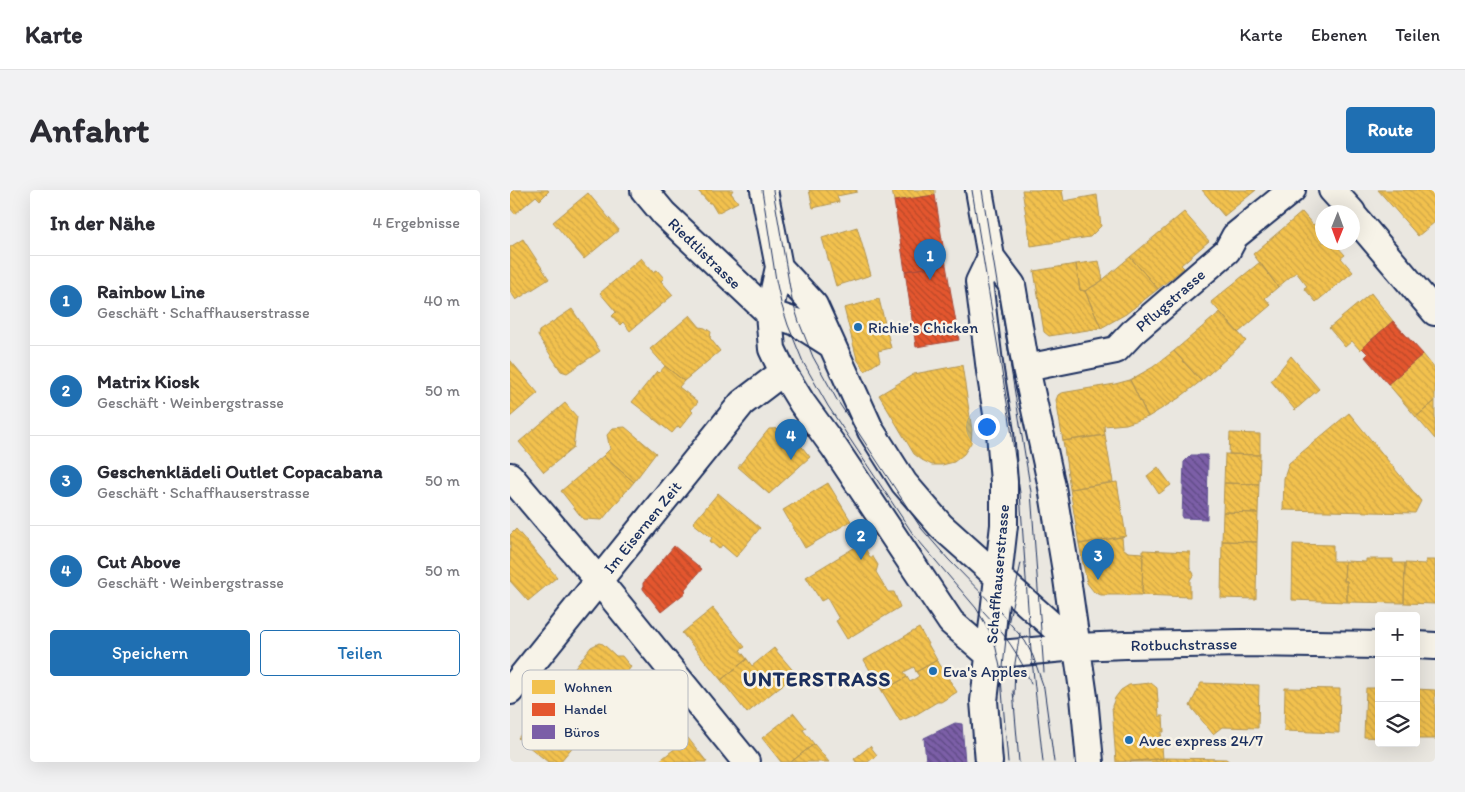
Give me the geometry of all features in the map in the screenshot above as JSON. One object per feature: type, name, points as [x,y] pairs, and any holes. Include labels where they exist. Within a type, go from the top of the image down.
[{"type":"street","name":"Riedtlistrasse","points":[[644,190],[671,220],[769,312]]},
{"type":"street","points":[[764,190],[779,267],[769,312],[772,349],[783,372],[802,403],[834,446],[951,622],[989,655]]},
{"type":"street","points":[[979,190],[990,257],[1012,285],[1026,368],[1052,487],[1084,697],[1090,762]]},
{"type":"street","name":"Pflugstrasse","points":[[1026,368],[1116,350],[1133,332],[1227,251],[1236,236],[1292,190]]},
{"type":"street","points":[[1332,190],[1345,205]]},
{"type":"street","points":[[1360,223],[1435,312]]},
{"type":"street","name":"Schaffhauserstrasse","points":[[989,762],[984,700],[1004,529],[1004,482],[1000,432],[979,282],[990,257]]},
{"type":"street","points":[[779,267],[814,305],[871,431],[904,483],[941,526],[1076,647]]},
{"type":"street","points":[[769,312],[796,322],[832,344]]},
{"type":"street","name":"Im Eisernen Zeit","points":[[527,670],[742,403],[783,372]]},
{"type":"street","points":[[510,476],[671,670]]},
{"type":"street","name":"Rotbuchstrasse","points":[[989,655],[1076,647],[1244,643],[1375,644]]},
{"type":"street","points":[[1420,645],[1435,646]]},
{"type":"street","name":"Im Eisernen Zeit","points":[[510,691],[522,676]]},
{"type":"street","points":[[688,691],[746,762]]},
{"type":"building: Wohnen","points":[[510,190],[549,191],[540,200],[536,196],[515,214],[510,208]]},
{"type":"building: Wohnen","points":[[697,190],[733,190],[731,193],[738,202],[717,213],[711,203]]},
{"type":"building: Wohnen","points":[[809,190],[857,190],[857,192],[837,196],[839,202],[813,208]]},
{"type":"building: Wohnen","points":[[892,190],[935,190],[935,195],[894,201]]},
{"type":"building: Wohnen","points":[[1022,190],[1062,190],[1064,201],[1097,195],[1101,226],[1090,237],[1031,246]]},
{"type":"building: Wohnen","points":[[1202,190],[1256,190],[1224,216]]},
{"type":"building: Wohnen","points":[[1378,190],[1435,190],[1435,222],[1418,236]]},
{"type":"building: Wohnen","points":[[588,193],[619,230],[584,259],[553,222]]},
{"type":"building: Wohnen","points":[[1184,212],[1209,241],[1181,265],[1184,268],[1158,289],[1130,257]]},
{"type":"building: Wohnen","points":[[1302,212],[1313,225],[1315,224],[1315,250],[1340,250],[1345,255],[1341,258],[1353,272],[1316,302],[1304,288],[1307,286],[1296,272],[1278,287],[1253,254]]},
{"type":"building: Wohnen","points":[[857,227],[871,275],[836,286],[822,238]]},
{"type":"building: Wohnen","points":[[523,239],[549,279],[516,300],[510,291],[510,247]]},
{"type":"building: Wohnen","points":[[1130,257],[1158,289],[1126,314],[1101,328],[1085,291],[1099,283]]},
{"type":"building: Wohnen","points":[[641,258],[653,272],[657,270],[664,278],[661,281],[673,295],[630,331],[623,322],[620,325],[612,316],[616,312],[600,293]]},
{"type":"building: Wohnen","points":[[1099,261],[1103,280],[1085,291],[1080,290],[1076,264]]},
{"type":"building: Wohnen","points":[[1260,262],[1278,287],[1265,298],[1271,305],[1238,333],[1211,302]]},
{"type":"building: Wohnen","points":[[1076,264],[1080,290],[1085,291],[1101,328],[1049,336],[1044,332],[1034,271]]},
{"type":"building: Wohnen","points":[[1371,293],[1393,321],[1360,350],[1352,341],[1345,347],[1329,328]]},
{"type":"building: Wohnen","points":[[879,299],[891,348],[878,351],[880,361],[865,371],[857,359],[844,308]]},
{"type":"building: Wohnen","points":[[572,309],[600,351],[567,373],[561,371],[538,336],[539,331]]},
{"type":"building: Wohnen","points":[[1220,312],[1246,341],[1201,381],[1174,351]]},
{"type":"building: Wohnen","points":[[690,315],[700,327],[711,332],[710,338],[720,351],[684,381],[665,366],[650,349]]},
{"type":"building: Wohnen","points":[[1174,351],[1201,381],[1179,398],[1148,417],[1130,380],[1153,367]]},
{"type":"building: Wohnen","points":[[1423,354],[1435,369],[1435,401],[1416,417],[1388,384]]},
{"type":"building: Wohnen","points":[[1291,356],[1319,389],[1295,410],[1271,381]]},
{"type":"building: Wohnen","points":[[510,360],[538,393],[510,417]]},
{"type":"building: Wohnen","points":[[962,365],[972,430],[971,443],[964,454],[954,462],[932,465],[914,454],[879,395],[914,374]]},
{"type":"building: Wohnen","points":[[665,366],[684,381],[679,387],[698,402],[691,410],[693,412],[680,428],[678,426],[672,433],[632,402],[657,371],[659,373]]},
{"type":"building: Wohnen","points":[[1130,380],[1148,417],[1126,424],[1104,426],[1105,435],[1063,441],[1056,400],[1058,395]]},
{"type":"building: Wohnen","points":[[1435,401],[1435,439],[1416,417]]},
{"type":"building: Wohnen","points":[[565,403],[577,417],[573,448],[544,472],[519,442]]},
{"type":"building: Wohnen","points":[[1349,413],[1421,501],[1415,513],[1283,510],[1284,478],[1289,463]]},
{"type":"building: Wohnen","points":[[625,427],[656,453],[634,482],[603,456],[610,449],[607,435],[613,428]]},
{"type":"building: Wohnen","points":[[787,428],[810,457],[769,494],[738,467],[769,429]]},
{"type":"building: Wohnen","points":[[1230,433],[1260,434],[1260,455],[1229,454]]},
{"type":"building: Wohnen","points":[[1105,435],[1113,482],[1070,489],[1063,441]]},
{"type":"building: Wohnen","points":[[1225,454],[1260,455],[1259,484],[1224,483]]},
{"type":"building: Wohnen","points":[[603,456],[634,482],[602,520],[583,519],[561,491]]},
{"type":"building: Wohnen","points":[[1158,467],[1171,485],[1159,494],[1147,476]]},
{"type":"building: Wohnen","points":[[1117,482],[1126,536],[1079,544],[1070,489]]},
{"type":"building: Wohnen","points":[[828,483],[851,521],[805,548],[783,510]]},
{"type":"building: Wohnen","points":[[1224,483],[1259,484],[1258,513],[1223,512]]},
{"type":"building: Wohnen","points":[[718,493],[760,528],[736,557],[722,545],[719,549],[710,541],[712,538],[693,523]]},
{"type":"building: Wohnen","points":[[1223,512],[1258,513],[1257,542],[1222,541]]},
{"type":"building: Wohnen","points":[[516,529],[557,577],[528,601],[510,581],[510,535]]},
{"type":"building: Wohnen","points":[[1122,537],[1123,548],[1128,552],[1143,553],[1142,595],[1101,595],[1094,592],[1087,583],[1079,544]]},
{"type":"building: Wohnen","points":[[1222,541],[1257,542],[1256,599],[1221,598]]},
{"type":"building: Wohnen","points":[[862,543],[870,557],[873,557],[878,565],[876,572],[888,592],[894,592],[900,607],[847,639],[836,621],[839,619],[827,598],[821,601],[806,577]]},
{"type":"building: Wohnen","points":[[1293,544],[1333,545],[1333,561],[1345,561],[1344,581],[1347,581],[1347,602],[1292,600]]},
{"type":"building: Wohnen","points":[[1143,550],[1190,552],[1190,568],[1194,574],[1190,580],[1190,597],[1142,595]]},
{"type":"building: Wohnen","points":[[1366,559],[1393,559],[1393,563],[1405,563],[1404,603],[1347,602],[1347,581],[1344,581],[1345,561],[1366,562]]},
{"type":"building: Wohnen","points":[[1426,560],[1435,560],[1435,604],[1404,603],[1405,563],[1426,564]]},
{"type":"building: Wohnen","points":[[713,608],[745,647],[740,650],[747,659],[721,680],[682,633]]},
{"type":"building: Wohnen","points":[[919,628],[937,660],[916,672],[914,667],[904,672],[907,677],[882,691],[864,660]]},
{"type":"building: Wohnen","points":[[599,643],[603,644],[616,656],[622,656],[631,667],[629,670],[573,670],[591,647]]},
{"type":"building: Wohnen","points":[[774,648],[796,674],[747,713],[721,680],[747,659],[752,666]]},
{"type":"building: Wohnen","points":[[937,660],[957,692],[941,702],[937,702],[917,714],[900,721],[882,691],[907,677],[910,682],[919,676],[916,672]]},
{"type":"building: Wohnen","points":[[1151,683],[1157,688],[1159,716],[1163,716],[1164,732],[1161,732],[1163,759],[1116,762],[1112,706],[1115,698],[1121,690],[1129,685]]},
{"type":"building: Wohnen","points":[[1201,683],[1259,685],[1258,728],[1222,727],[1213,734],[1190,706]]},
{"type":"building: Wohnen","points":[[1285,688],[1340,689],[1339,733],[1284,731]]},
{"type":"building: Wohnen","points":[[1366,688],[1375,688],[1375,738],[1364,737]]},
{"type":"building: Wohnen","points":[[1420,689],[1435,690],[1435,739],[1420,739]]},
{"type":"building: Wohnen","points":[[794,713],[806,728],[803,730],[814,744],[791,762],[781,762],[762,738]]},
{"type":"building: Wohnen","points":[[522,733],[522,741],[518,738]]},
{"type":"building: Wohnen","points":[[688,738],[707,762],[658,762],[673,750],[688,750]]},
{"type":"building: Wohnen","points":[[814,744],[829,762],[791,762]]},
{"type":"building: Wohnen","points":[[870,746],[877,755],[868,762],[856,762],[854,759]]},
{"type":"building: Wohnen","points":[[533,750],[570,750],[560,762],[548,762]]},
{"type":"building: Wohnen","points":[[1166,758],[1166,762],[1130,762]]},
{"type":"building: Wohnen","points":[[1166,758],[1226,759],[1230,762],[1166,762]]},
{"type":"building: Handel","points":[[935,195],[946,265],[905,271],[894,201]]},
{"type":"building: Handel","points":[[946,265],[959,340],[916,347],[905,271]]},
{"type":"building: Handel","points":[[1393,321],[1423,354],[1388,384],[1365,357],[1368,354],[1362,348]]},
{"type":"building: Handel","points":[[674,546],[702,569],[685,589],[686,592],[661,612],[643,589],[643,583]]},
{"type":"building: Büros","points":[[1191,455],[1208,455],[1207,519],[1182,518],[1184,462]]},
{"type":"building: Büros","points":[[955,723],[962,724],[965,762],[926,762],[924,738]]},
{"type":"tram line","points":[[762,190],[781,303],[803,362],[828,406],[913,534],[976,608],[989,630],[995,644],[1000,667],[1008,762]]},
{"type":"tram line","points":[[773,190],[792,300],[813,357],[837,400],[921,528],[1025,641],[1033,656],[1044,688],[1054,762]]},
{"type":"tram line","points":[[972,190],[1020,493],[1031,651],[1043,762]]},
{"type":"tram line","points":[[982,190],[1031,492],[1044,672]]},
{"type":"tram line","points":[[1003,667],[1007,629],[1021,563]]},
{"type":"tram line","points":[[983,611],[1011,645],[1022,663],[1031,684]]},
{"type":"tram line","points":[[1014,697],[1015,663],[1020,633]]},
{"type":"tram line","points":[[1013,691],[1019,762]]},
{"type":"place","name":"Rainbow Line","points":[[930,280]]},
{"type":"place","name":"Richie's Chicken","points":[[858,327]]},
{"type":"place","name":"Cut Above","points":[[791,460]]},
{"type":"place","name":"Matrix Kiosk","points":[[861,560]]},
{"type":"place","name":"Geschenklädeli Outlet Copacabana","points":[[1098,580]]},
{"type":"place","name":"Eva's Apples","points":[[933,671]]},
{"type":"place","name":"Avec express 24/7","points":[[1129,740]]},
{"type":"district","name":"UNTERSTRASS","points":[[817,679]]}]
